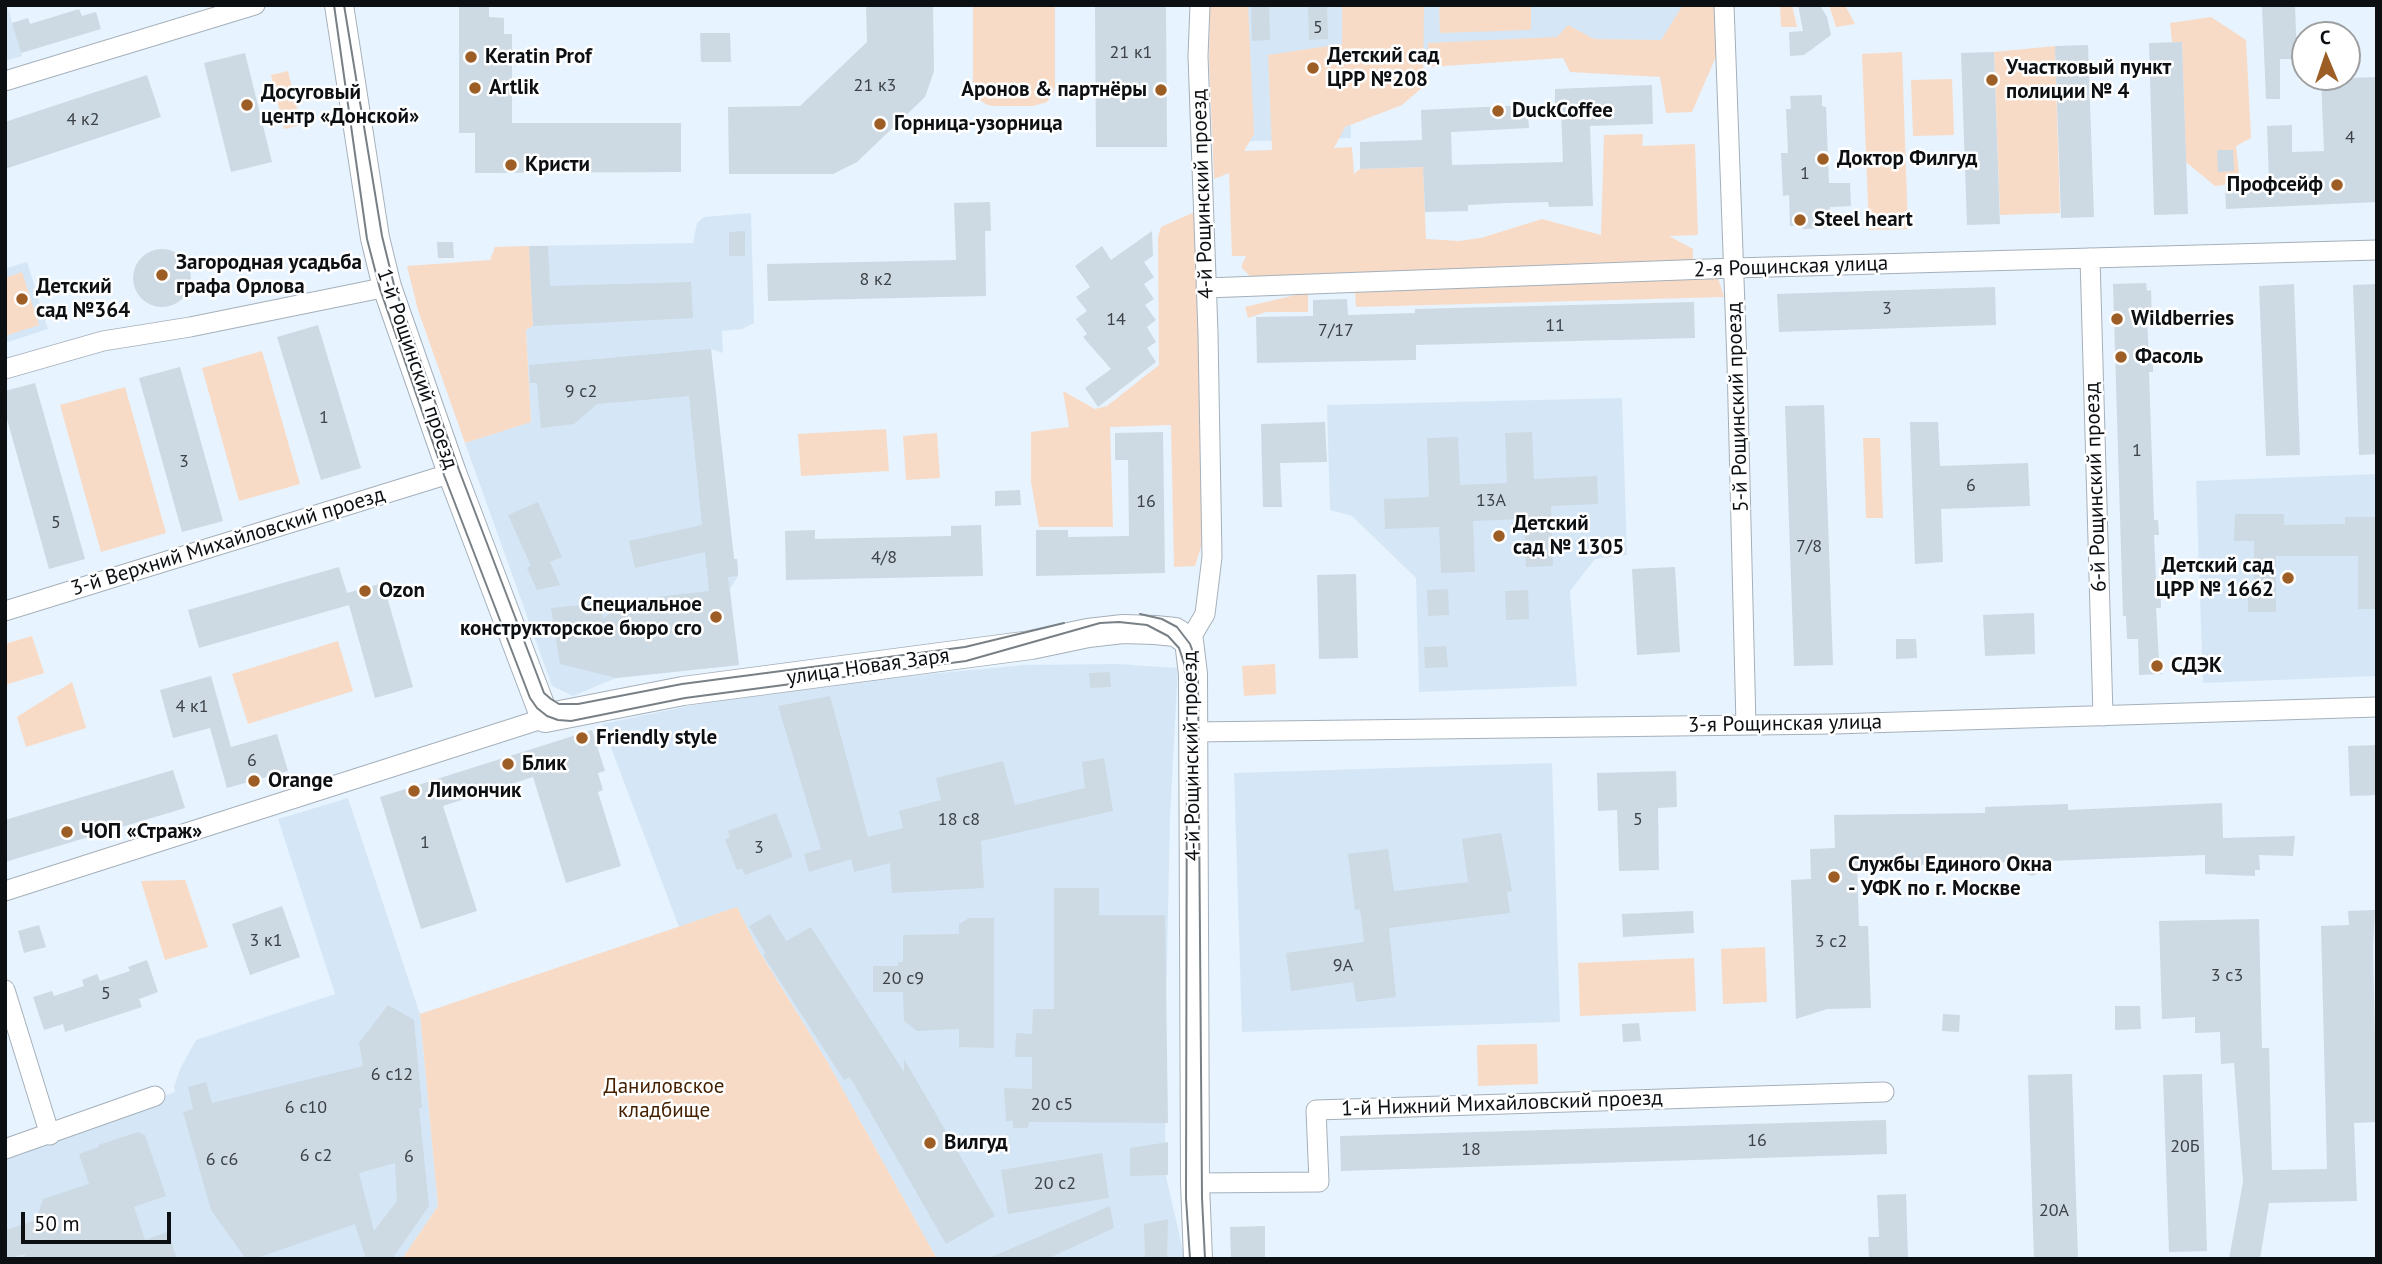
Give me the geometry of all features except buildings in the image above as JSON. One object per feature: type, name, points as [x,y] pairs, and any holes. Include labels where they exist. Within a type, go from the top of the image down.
[{"type":"street","points":[[5,81],[255,5]]},
{"type":"street","name":"1-й Рощинский проезд","points":[[339,5],[375,238],[387,287],[452,472],[545,718]]},
{"type":"street","name":"4-й Рощинский проезд","points":[[1198,1259],[1195,1183],[1193,674],[1189,641],[1205,614],[1212,557],[1199,95],[1200,5]]},
{"type":"street","name":"5-й Рощинский проезд","points":[[1724,5],[1746,725]]},
{"type":"street","name":"2-я Рощинская улица","points":[[1206,288],[1734,268],[2377,250]]},
{"type":"street","name":"6-й Рощинский проезд","points":[[2090,258],[2103,716]]},
{"type":"street","points":[[5,369],[103,341],[190,327],[387,287]]},
{"type":"street","name":"3-й Верхний Михайловский проезд","points":[[5,611],[452,472]]},
{"type":"street","name":"улица Новая Заря","points":[[545,718],[683,691],[1005,648],[1087,633],[1123,629],[1155,630],[1175,632],[1189,641]]},
{"type":"street","name":"3-я Рощинская улица","points":[[1193,732],[1746,725],[2377,707]]},
{"type":"street","points":[[5,891],[545,718]]},
{"type":"street","points":[[5,989],[50,1135]]},
{"type":"street","name":"1-й Нижний Михайловский проезд","points":[[1195,1183],[1319,1182],[1316,1110],[1884,1092]]},
{"type":"street","points":[[5,1149],[155,1096]]},
{"type":"shaded area","points":[[5,5],[22,56],[5,61]]},
{"type":"shaded area","name":"Детский сад ЦРР №208","points":[[1222,5],[1689,5],[1690,64],[1577,44],[1403,51],[1350,87],[1351,138],[1226,142]]},
{"type":"shaded area","points":[[751,213],[754,323],[742,329],[722,331],[723,353],[711,349],[734,559],[737,559],[738,576],[730,589],[739,665],[616,678],[573,696],[552,686],[465,443],[531,422],[526,330],[533,325],[529,246],[693,243],[697,223],[704,217]]},
{"type":"shaded area","name":"Детский сад №364","points":[[27,262],[48,329],[5,343],[5,263],[7,268]]},
{"type":"shaded area","name":"Детский сад № 1305","points":[[1622,398],[1627,555],[1595,559],[1570,591],[1577,686],[1419,692],[1416,578],[1352,516],[1330,510],[1327,405]]},
{"type":"shaded area","name":"Детский сад ЦРР № 1662","points":[[2377,474],[2377,676],[2203,683],[2196,481]]},
{"type":"shaded area","points":[[1117,664],[1178,668],[1170,817],[1165,1172],[1185,1259],[937,1259],[828,1063],[759,951],[737,908],[679,927],[602,724],[717,700],[888,678],[1024,665]]},
{"type":"shaded area","points":[[1552,763],[1560,1022],[1242,1032],[1234,773]]},
{"type":"shaded area","points":[[348,798],[420,1014],[438,1206],[402,1259],[5,1259],[5,1154],[175,1092],[180,1069],[196,1040],[335,994],[278,819]]},
{"type":"green space","points":[[973,5],[1055,5],[1055,87],[1047,102],[1033,106],[994,106],[979,99],[973,83]]},
{"type":"green space","points":[[1210,5],[1248,5],[1254,134],[1244,151],[1272,150],[1268,55],[1342,44],[1342,5],[1424,5],[1423,87],[1402,105],[1345,127],[1334,148],[1352,147],[1354,174],[1360,169],[1423,167],[1426,239],[1459,241],[1481,238],[1542,219],[1601,235],[1604,135],[1643,134],[1642,146],[1695,144],[1698,235],[1669,236],[1693,249],[1693,262],[1252,278],[1241,267],[1246,256],[1232,256],[1229,173],[1214,179],[1209,59]]},
{"type":"green space","points":[[1439,5],[1531,5],[1531,30],[1440,33]]},
{"type":"green space","points":[[1683,5],[1718,5],[1721,45],[1692,112],[1666,113],[1660,77],[1570,72],[1563,58],[1429,67],[1428,43],[1557,37],[1568,25],[1594,39],[1661,40]]},
{"type":"green space","points":[[1780,5],[1792,5],[1797,27],[1781,27]]},
{"type":"green space","points":[[1829,5],[1845,5],[1855,24],[1836,27]]},
{"type":"green space","points":[[2211,17],[2246,40],[2251,138],[2236,146],[2240,183],[2215,186],[2186,162],[2182,42],[2172,42],[2170,23]]},
{"type":"green space","points":[[2055,46],[2060,213],[2000,215],[1994,52]]},
{"type":"green space","points":[[1902,52],[1908,229],[1869,230],[1862,54]]},
{"type":"green space","points":[[288,71],[301,125],[284,129],[271,75]]},
{"type":"green space","points":[[1952,79],[1954,135],[1913,136],[1911,80]]},
{"type":"green space","points":[[1197,211],[1205,448],[1201,547],[1195,566],[1174,567],[1171,425],[1110,427],[1113,527],[1039,527],[1031,482],[1031,432],[1069,427],[1063,391],[1095,409],[1107,406],[1159,365],[1158,237],[1161,227]]},
{"type":"green space","points":[[529,246],[533,326],[526,330],[531,422],[465,443],[418,310],[407,266],[490,260],[495,247]]},
{"type":"green space","name":"Детский сад №364","points":[[22,272],[39,325],[5,336],[5,278]]},
{"type":"green space","points":[[1717,275],[1724,297],[1356,307],[1355,290]]},
{"type":"green space","points":[[1308,292],[1308,312],[1266,312],[1248,318],[1245,307]]},
{"type":"green space","points":[[262,351],[300,484],[239,501],[202,368]]},
{"type":"green space","points":[[125,387],[166,533],[101,552],[60,405]]},
{"type":"green space","points":[[886,429],[889,471],[801,476],[798,434]]},
{"type":"green space","points":[[937,433],[940,478],[906,480],[903,436]]},
{"type":"green space","points":[[1863,438],[1880,438],[1883,518],[1866,518]]},
{"type":"green space","points":[[32,636],[44,673],[5,685],[5,644]]},
{"type":"green space","points":[[338,641],[353,691],[248,724],[232,674]]},
{"type":"green space","points":[[1275,664],[1276,694],[1244,696],[1242,666]]},
{"type":"green space","points":[[72,682],[86,728],[26,747],[17,717]]},
{"type":"green space","points":[[185,880],[208,947],[165,960],[141,881]]},
{"type":"green space","name":"Даниловское кладбище","points":[[737,907],[759,951],[828,1063],[937,1259],[402,1259],[438,1206],[420,1014]]},
{"type":"green space","points":[[1765,947],[1767,1002],[1723,1004],[1721,949]]},
{"type":"green space","points":[[1694,958],[1696,1011],[1580,1016],[1578,963]]},
{"type":"green space","points":[[1537,1044],[1538,1084],[1478,1086],[1477,1045]]},
{"type":"tram line","points":[[334,5],[367,239],[380,289],[444,475],[530,698],[547,716],[571,721],[685,698],[966,661],[1100,623],[1147,625],[1168,636],[1179,648],[1184,663],[1187,693],[1186,1198],[1190,1259]]},
{"type":"tram line","points":[[344,5],[382,236],[394,285],[459,470],[544,693],[559,704],[578,704],[682,684],[965,647],[1064,623]]},
{"type":"tram line","points":[[1140,614],[1162,619],[1177,627],[1190,644],[1198,677],[1202,1198],[1205,1259]]},
{"type":"place","name":"Keratin Prof","points":[[471,57]]},
{"type":"place","name":"Детский сад ЦРР №208","points":[[1313,68]]},
{"type":"place","name":"Участковый пункт полиции № 4","points":[[1992,80]]},
{"type":"place","name":"Artlik","points":[[475,88]]},
{"type":"place","name":"Аронов & партнёры","points":[[1161,90]]},
{"type":"place","name":"Досуговый центр «Донской»","points":[[247,105]]},
{"type":"place","name":"DuckCoffee","points":[[1498,111]]},
{"type":"place","name":"Горница-узорница","points":[[880,124]]},
{"type":"place","name":"Доктор Филгуд","points":[[1823,159]]},
{"type":"place","name":"Кристи","points":[[511,165]]},
{"type":"place","name":"Профсейф","points":[[2337,185]]},
{"type":"place","name":"Steel heart","points":[[1800,220]]},
{"type":"place","name":"Загородная усадьба графа Орлова","points":[[162,275]]},
{"type":"place","name":"Детский сад №364","points":[[22,299]]},
{"type":"place","name":"Wildberries","points":[[2117,319]]},
{"type":"place","name":"Фасоль","points":[[2121,357]]},
{"type":"place","name":"Детский сад № 1305","points":[[1499,536]]},
{"type":"place","name":"Детский сад ЦРР № 1662","points":[[2288,578]]},
{"type":"place","name":"Ozon","points":[[365,591]]},
{"type":"place","name":"Специальное конструкторское бюро сго","points":[[716,617]]},
{"type":"place","name":"СДЭК","points":[[2157,666]]},
{"type":"place","name":"Friendly style","points":[[582,738]]},
{"type":"place","name":"Блик","points":[[508,764]]},
{"type":"place","name":"Orange","points":[[254,781]]},
{"type":"place","name":"Лимончик","points":[[414,791]]},
{"type":"place","name":"ЧОП «Страж»","points":[[67,832]]},
{"type":"place","name":"Службы Единого Окна - УФК по г. Москве","points":[[1834,877]]},
{"type":"place","name":"Вилгуд","points":[[930,1143]]}]
